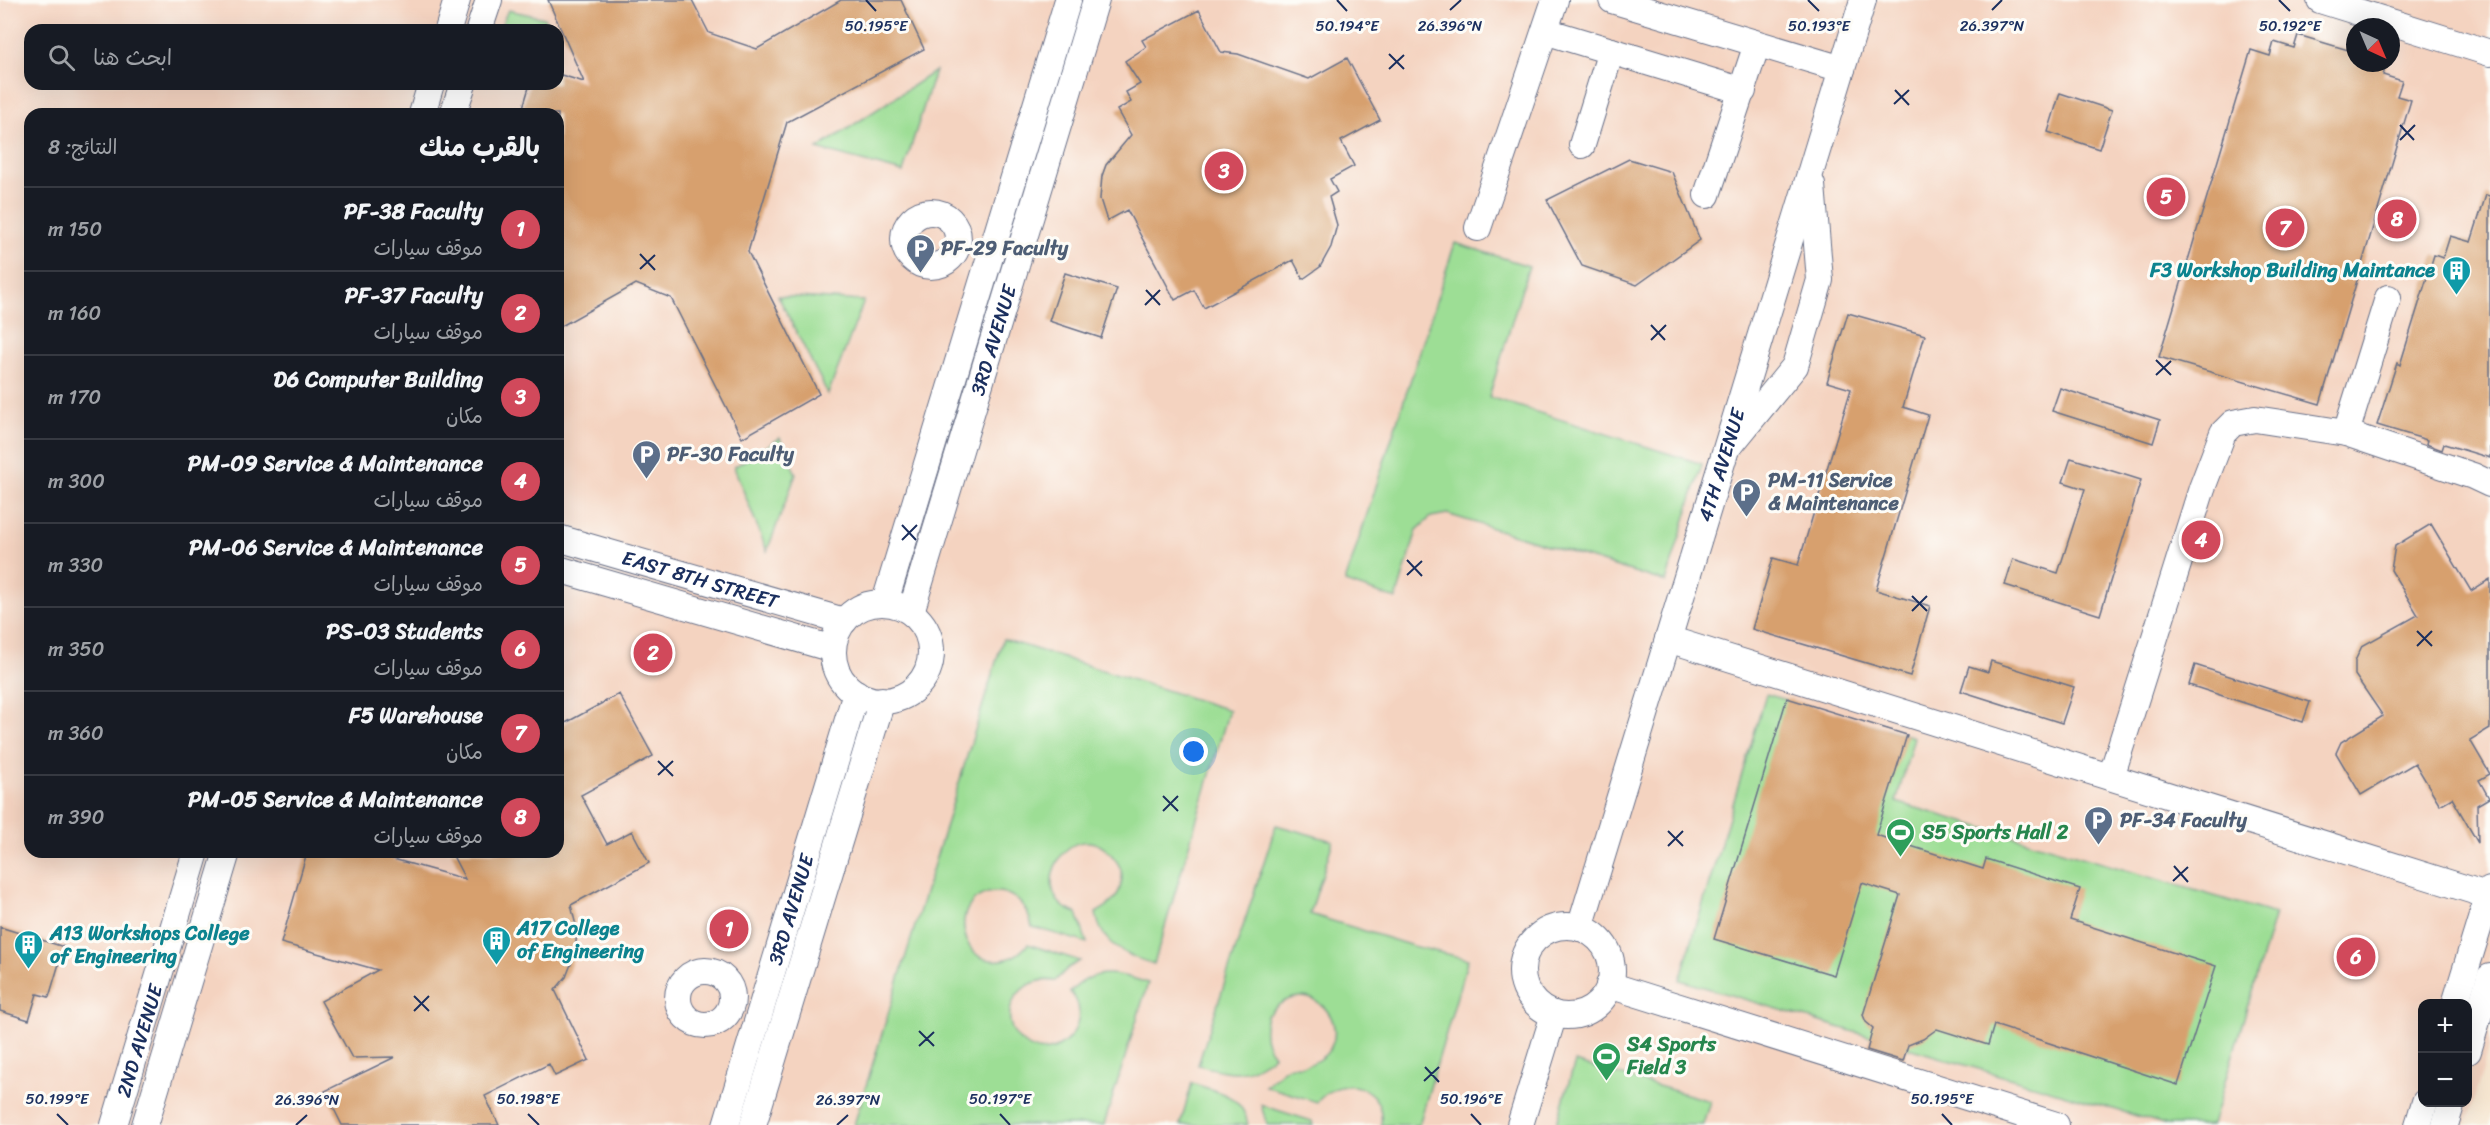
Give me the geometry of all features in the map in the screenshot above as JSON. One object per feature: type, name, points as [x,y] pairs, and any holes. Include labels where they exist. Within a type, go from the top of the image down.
[{"type":"street","points":[[450,24],[457,0]]},
{"type":"street","points":[[481,24],[489,0]]},
{"type":"street","name":"3RD AVENUE","points":[[885,602],[1068,0]]},
{"type":"street","name":"3RD AVENUE","points":[[911,612],[1095,0]]},
{"type":"street","points":[[1478,228],[1555,0]]},
{"type":"street","points":[[1612,0],[1842,69]]},
{"type":"street","name":"4TH AVENUE","points":[[1580,928],[1863,0]]},
{"type":"street","points":[[2320,0],[2490,52]]},
{"type":"street","points":[[1545,31],[1743,91]]},
{"type":"street","points":[[1707,195],[1757,44]]},
{"type":"street","points":[[1582,145],[1611,51]]},
{"type":"street","points":[[424,108],[429,90]]},
{"type":"street","points":[[455,108],[461,90]]},
{"type":"street","points":[[1725,451],[1795,366],[1820,280],[1811,170]]},
{"type":"street","points":[[982,284],[955,246],[1000,222]]},
{"type":"street","points":[[2346,433],[2388,298]]},
{"type":"street","points":[[2111,777],[2199,499],[2223,433],[2233,423],[2255,419],[2346,433],[2473,476],[2490,484]]},
{"type":"street","name":"EAST 8TH STREET","points":[[564,540],[844,621]]},
{"type":"street","name":"EAST 8TH STREET","points":[[564,571],[833,649]]},
{"type":"street","points":[[885,602],[898,605],[911,612],[926,629],[930,641],[929,667],[915,688],[904,695],[882,700],[867,698],[856,693],[838,674],[833,649],[836,636],[844,621],[860,608],[885,602]]},
{"type":"street","points":[[1668,639],[2489,894],[2457,999]]},
{"type":"street","name":"3RD AVENUE","points":[[726,1125],[856,693]]},
{"type":"street","name":"3RD AVENUE","points":[[753,1125],[882,700]]},
{"type":"street","name":"2ND AVENUE","points":[[114,1125],[194,858]]},
{"type":"street","name":"2ND AVENUE","points":[[145,1125],[225,858]]},
{"type":"street","points":[[1567,926],[1580,928],[1591,933],[1608,952],[1611,964],[1609,985],[1601,1000],[1591,1009],[1566,1016],[1554,1014],[1542,1009],[1525,990],[1522,977],[1524,958],[1532,942],[1542,933],[1567,926]]},
{"type":"street","points":[[2472,1038],[2490,977]]},
{"type":"street","points":[[1609,985],[2056,1125]]},
{"type":"street","points":[[752,1039],[729,1005],[767,988]]},
{"type":"street","points":[[1520,1125],[1554,1014]]},
{"type":"street","points":[[2418,1125],[2423,1107]]},
{"type":"street","points":[[2445,1125],[2450,1107]]},
{"type":"shaded area","points":[[0,0],[2490,0],[2490,1046],[2472,1105],[2472,999],[2418,999],[2418,1107],[2471,1107],[2466,1125],[0,1125]]},
{"type":"green space","points":[[508,10],[544,18],[547,24],[502,24]]},
{"type":"green space","points":[[935,71],[903,172],[817,149]]},
{"type":"green space","points":[[1455,243],[1529,266],[1489,397],[1702,464],[1666,582],[1447,514],[1431,517],[1417,530],[1396,599],[1345,582]]},
{"type":"green space","points":[[778,296],[864,301],[828,394]]},
{"type":"green space","points":[[780,438],[796,474],[767,551],[734,467]]},
{"type":"green space","points":[[1003,639],[1229,710],[1154,964],[1116,948],[1103,933],[1099,924],[1096,913],[1114,900],[1121,884],[1122,872],[1117,861],[1098,845],[1082,842],[1069,848],[1058,860],[1053,875],[1053,891],[1061,904],[1077,913],[1087,943],[1032,927],[1025,909],[1014,897],[1001,892],[988,893],[976,899],[967,909],[964,924],[969,945],[973,952],[983,958],[1007,959],[1028,944],[1080,961],[1068,968],[1055,981],[1040,981],[1027,986],[1018,994],[1012,1005],[1010,1017],[1012,1029],[1019,1040],[1032,1048],[1044,1051],[1055,1049],[1072,1034],[1079,1013],[1077,1002],[1070,992],[1089,978],[1107,974],[1148,983],[1104,1125],[854,1125]]},
{"type":"green space","name":"S5 Sports Hall 2","points":[[1766,694],[1914,737],[1896,802],[2275,914],[2212,1125],[2167,1125],[1680,980]]},
{"type":"green space","points":[[1276,825],[1333,841],[1310,914],[1413,946],[1468,959],[1419,1125],[1381,1125],[1381,1112],[1377,1101],[1370,1093],[1360,1088],[1338,1087],[1317,1102],[1265,1086],[1288,1067],[1313,1063],[1325,1055],[1333,1043],[1334,1029],[1331,1017],[1323,1006],[1311,999],[1298,997],[1282,1002],[1267,1016],[1265,1037],[1274,1055],[1264,1063],[1238,1072],[1198,1065]]},
{"type":"green space","name":"S4 Sports Field 3","points":[[1575,1062],[1710,1101],[1703,1125],[1556,1125]]},
{"type":"green space","points":[[1192,1083],[1235,1100],[1241,1107],[1248,1125],[1180,1125]]},
{"type":"green space","points":[[1261,1105],[1312,1121],[1313,1125],[1267,1125]]},
{"type":"building","points":[[548,0],[692,0],[709,33],[757,49],[841,0],[901,0],[924,49],[787,122],[748,252],[819,394],[742,438],[671,298],[636,284],[564,325],[564,108],[523,108],[528,90],[564,90],[564,76],[584,82],[564,36],[564,24],[559,24]]},
{"type":"building","points":[[1199,10],[1221,52],[1238,54],[1309,79],[1347,58],[1380,120],[1341,141],[1354,166],[1330,179],[1337,192],[1329,197],[1337,225],[1331,247],[1320,267],[1303,279],[1293,260],[1204,308],[1194,290],[1175,300],[1127,210],[1107,221],[1100,199],[1102,176],[1106,165],[1131,135],[1117,110],[1131,102],[1126,92],[1140,84],[1125,61],[1146,47],[1142,40]]},
{"type":"building","points":[[2298,35],[2346,49],[2346,72],[2384,72],[2383,75],[2402,81],[2397,96],[2411,100],[2320,404],[2159,357],[2251,50],[2270,56],[2274,42],[2294,48]]},
{"type":"building","points":[[2060,93],[2112,110],[2099,149],[2048,132]]},
{"type":"building","points":[[1629,159],[1672,172],[1700,240],[1637,285],[1582,266],[1547,200]]},
{"type":"building","points":[[2486,195],[2490,196],[2490,458],[2444,444],[2442,450],[2426,444],[2427,440],[2377,425],[2397,363],[2400,365],[2434,255],[2443,258],[2450,236],[2471,242]]},
{"type":"building","points":[[1065,273],[1117,289],[1101,338],[1049,321]]},
{"type":"building","points":[[1848,313],[1925,335],[1903,407],[1928,415],[1876,590],[1930,606],[1910,676],[1752,629],[1773,558],[1798,565],[1851,389],[1827,382]]},
{"type":"building","points":[[2060,388],[2160,420],[2153,443],[2052,411]]},
{"type":"building","points":[[2071,458],[2141,480],[2100,615],[2005,585],[2013,559],[2058,573],[2085,489],[2063,482]]},
{"type":"building","points":[[2431,524],[2471,591],[2490,579],[2490,728],[2470,740],[2490,774],[2479,780],[2489,798],[2477,805],[2478,843],[2452,798],[2440,805],[2415,763],[2361,795],[2336,753],[2341,742],[2383,716],[2355,675],[2355,661],[2362,646],[2418,615],[2391,570],[2395,546]]},
{"type":"building","points":[[1991,661],[2074,687],[2062,723],[1961,691],[1969,666],[1988,672]]},
{"type":"building","points":[[2195,665],[2310,702],[2303,722],[2189,685]]},
{"type":"building","name":"A17 College of Engineering","points":[[619,694],[653,756],[581,795],[607,844],[632,831],[649,863],[571,905],[577,930],[575,954],[566,977],[555,990],[589,1060],[555,1076],[549,1064],[485,1096],[499,1125],[342,1125],[325,1091],[395,1057],[352,1058],[321,1001],[378,970],[281,943],[305,858],[393,858],[465,879],[454,858],[564,858],[564,724]]},
{"type":"building","points":[[1787,698],[1907,735],[1876,835],[1983,869],[1986,859],[2080,889],[2070,920],[2216,966],[2178,1085],[1994,1025],[1988,1045],[1937,1029],[1923,1039],[1908,1045],[1903,1061],[1867,1050],[1873,1028],[1866,1022],[1863,1015],[1900,895],[1862,883],[1834,975],[1714,939]]},
{"type":"building","name":"A13 Workshops College of Engineering","points":[[0,927],[64,947],[49,997],[37,994],[29,1020],[0,1011]]},
{"type":"place","name":"D6 Computer Building","points":[[1224,171]]},
{"type":"place","name":"PM-06 Service & Maintenance","points":[[2166,197]]},
{"type":"place","name":"PM-05 Service & Maintenance","points":[[2397,219]]},
{"type":"place","name":"F5 Warehouse","points":[[2285,228]]},
{"type":"place","name":"PF-29 Faculty","points":[[920,274]]},
{"type":"place","name":"F3 Workshop Building Maintance","points":[[2456,296]]},
{"type":"place","name":"PF-30 Faculty","points":[[646,480]]},
{"type":"place","name":"PM-11 Service & Maintenance","points":[[1747,518]]},
{"type":"place","name":"PM-09 Service & Maintenance","points":[[2201,540]]},
{"type":"place","name":"PF-37 Faculty","points":[[653,653]]},
{"type":"place","name":"PF-34 Faculty","points":[[2099,846]]},
{"type":"place","name":"S5 Sports Hall 2","points":[[1901,858]]},
{"type":"place","name":"PF-38 Faculty","points":[[729,929]]},
{"type":"place","name":"PS-03 Students","points":[[2356,957]]},
{"type":"place","name":"A17 College of Engineering","points":[[496,966]]},
{"type":"place","name":"A13 Workshops College of Engineering","points":[[29,970]]},
{"type":"place","name":"S4 Sports Field 3","points":[[1606,1082]]}]
